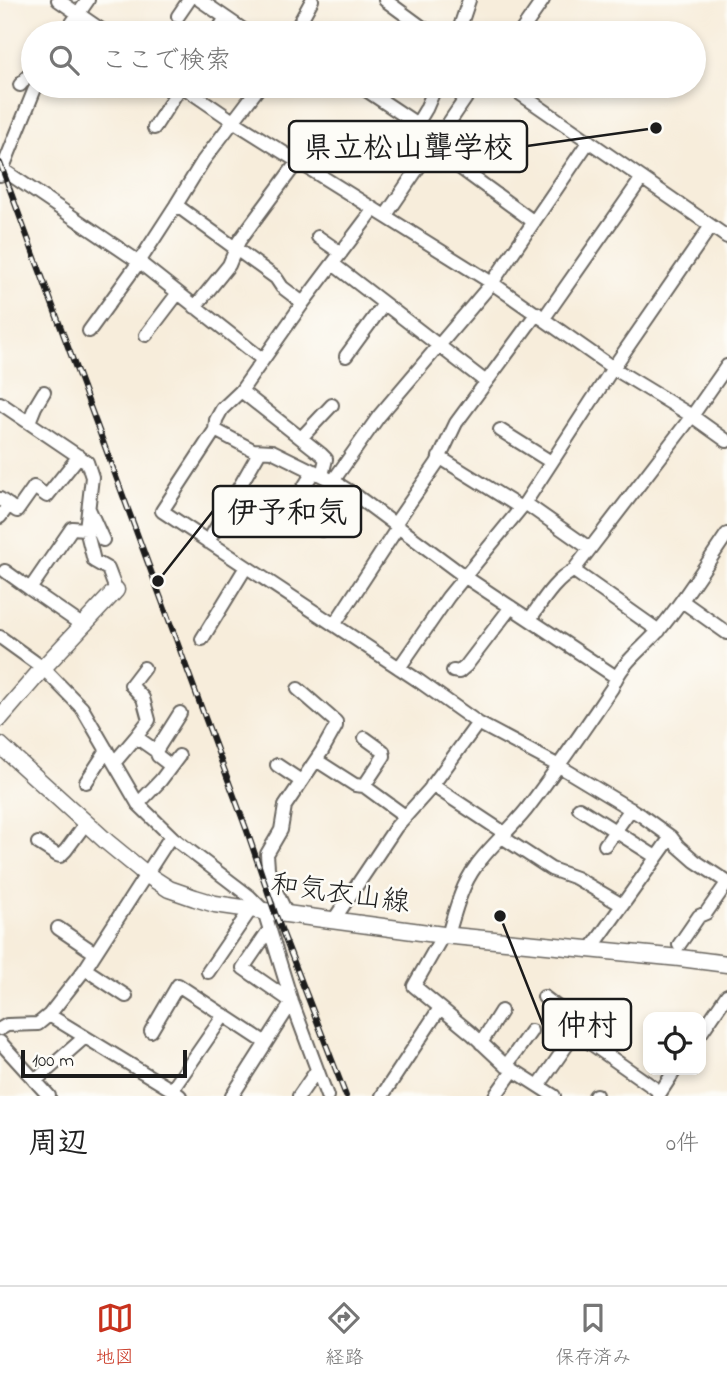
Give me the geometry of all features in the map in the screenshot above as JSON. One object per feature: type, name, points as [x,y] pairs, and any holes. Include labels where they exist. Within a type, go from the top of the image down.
[{"type":"main road","points":[[0,718],[116,590]]},
{"type":"main road","name":"和気衣山線","points":[[0,745],[146,874],[169,889],[195,898],[215,904],[287,915],[445,935],[727,964]]},
{"type":"street","points":[[58,0],[88,21]]},
{"type":"street","points":[[73,21],[88,0]]},
{"type":"street","points":[[178,16],[189,0]]},
{"type":"street","points":[[200,0],[230,21]]},
{"type":"street","points":[[301,21],[312,0]]},
{"type":"street","points":[[385,0],[413,21]]},
{"type":"street","points":[[462,21],[469,0]]},
{"type":"street","points":[[528,21],[543,0]]},
{"type":"street","points":[[31,98],[1,172],[139,262],[262,359]]},
{"type":"street","points":[[154,128],[173,98]]},
{"type":"street","points":[[199,98],[492,283],[613,368],[692,416],[727,441]]},
{"type":"street","points":[[89,331],[139,262],[203,161],[251,98]]},
{"type":"street","points":[[378,98],[417,124],[431,98]]},
{"type":"street","points":[[386,215],[466,98]]},
{"type":"street","points":[[526,98],[727,237]]},
{"type":"street","points":[[241,391],[326,459],[327,478],[317,527],[289,510],[327,478],[492,283],[589,141]]},
{"type":"street","points":[[433,148],[534,222]]},
{"type":"street","points":[[195,307],[229,265],[235,248],[298,160]]},
{"type":"street","points":[[334,625],[439,457],[456,423],[540,316],[642,178]]},
{"type":"street","points":[[176,205],[276,278],[282,287],[303,303]]},
{"type":"street","points":[[374,209],[241,391],[222,409],[216,419],[215,430],[162,511],[478,723],[559,766],[631,809],[671,837],[695,861],[727,882],[678,945]]},
{"type":"street","points":[[399,668],[448,597],[523,505],[711,226]]},
{"type":"street","points":[[318,237],[341,253]]},
{"type":"street","points":[[332,264],[486,382]]},
{"type":"street","points":[[146,335],[178,293]]},
{"type":"street","points":[[346,356],[384,304]]},
{"type":"street","points":[[530,619],[550,591],[566,574],[575,570],[727,366]]},
{"type":"street","points":[[29,422],[44,392]]},
{"type":"street","points":[[0,403],[87,462],[92,477],[86,529],[94,561],[108,569],[116,590]]},
{"type":"street","points":[[301,438],[332,405]]},
{"type":"street","points":[[215,430],[253,450],[272,451],[327,478],[464,576],[616,677]]},
{"type":"street","points":[[500,430],[551,462]]},
{"type":"street","points":[[208,542],[260,451]]},
{"type":"street","points":[[0,517],[4,502],[17,511],[34,487],[47,496],[79,456]]},
{"type":"street","points":[[439,457],[523,505],[589,548]]},
{"type":"street","points":[[89,509],[103,540]]},
{"type":"street","points":[[30,589],[72,528],[86,529]]},
{"type":"street","points":[[554,1096],[510,1068],[414,986],[445,935],[472,872],[519,819],[559,766],[612,688],[616,677],[634,653],[659,631],[727,534]]},
{"type":"street","points":[[202,639],[246,567]]},
{"type":"street","points":[[575,570],[659,631]]},
{"type":"street","points":[[5,571],[82,625]]},
{"type":"street","points":[[682,601],[727,633]]},
{"type":"street","points":[[453,671],[460,672],[466,666],[511,607]]},
{"type":"street","points":[[0,637],[43,668],[82,708],[138,804],[171,836],[249,896],[270,930],[292,1002],[327,1096]]},
{"type":"street","points":[[114,763],[149,720],[143,698],[131,685],[144,668]]},
{"type":"street","points":[[287,915],[274,887],[267,854],[281,830],[285,806],[336,726],[336,722],[298,689]]},
{"type":"street","points":[[156,751],[180,712]]},
{"type":"street","points":[[333,921],[396,827],[432,785],[478,723]]},
{"type":"street","points":[[136,737],[156,751],[158,756],[175,761],[138,804]]},
{"type":"street","points":[[364,786],[384,755],[383,751],[365,738]]},
{"type":"street","points":[[86,782],[107,750]]},
{"type":"street","points":[[316,760],[355,785],[364,786],[405,816]]},
{"type":"street","points":[[277,765],[302,781]]},
{"type":"street","points":[[432,785],[551,869],[576,878],[622,905]]},
{"type":"street","points":[[579,808],[656,857]]},
{"type":"street","points":[[606,845],[631,809]]},
{"type":"street","points":[[38,843],[60,856],[86,823]]},
{"type":"street","points":[[0,1029],[7,1025],[38,1024],[49,1015],[85,969],[171,836]]},
{"type":"street","points":[[591,949],[671,837]]},
{"type":"street","points":[[208,972],[257,910]]},
{"type":"street","points":[[58,928],[95,953]]},
{"type":"street","points":[[270,930],[243,968],[292,1002]]},
{"type":"street","points":[[85,969],[126,996]]},
{"type":"street","points":[[151,1031],[178,985],[266,1043]]},
{"type":"street","points":[[706,1026],[727,995]]},
{"type":"street","points":[[538,1085],[581,1025],[544,997]]},
{"type":"street","points":[[232,1096],[292,1002]]},
{"type":"street","points":[[382,1096],[440,1008]]},
{"type":"street","points":[[481,1043],[501,1011]]},
{"type":"street","points":[[49,1015],[176,1093],[224,1015]]},
{"type":"street","points":[[495,1096],[531,1031]]},
{"type":"street","points":[[576,1033],[659,1094],[672,1075]]},
{"type":"street","points":[[35,1081],[85,1037]]},
{"type":"street","points":[[0,1042],[49,1096]]},
{"type":"street","points":[[299,1096],[317,1070]]},
{"type":"railway","points":[[0,163],[275,913],[346,1096]]},
{"type":"place","name":"県立松山聾学校","points":[[656,128]]},
{"type":"place","name":"伊予和気","points":[[158,581]]},
{"type":"place","name":"仲村","points":[[500,916]]}]
